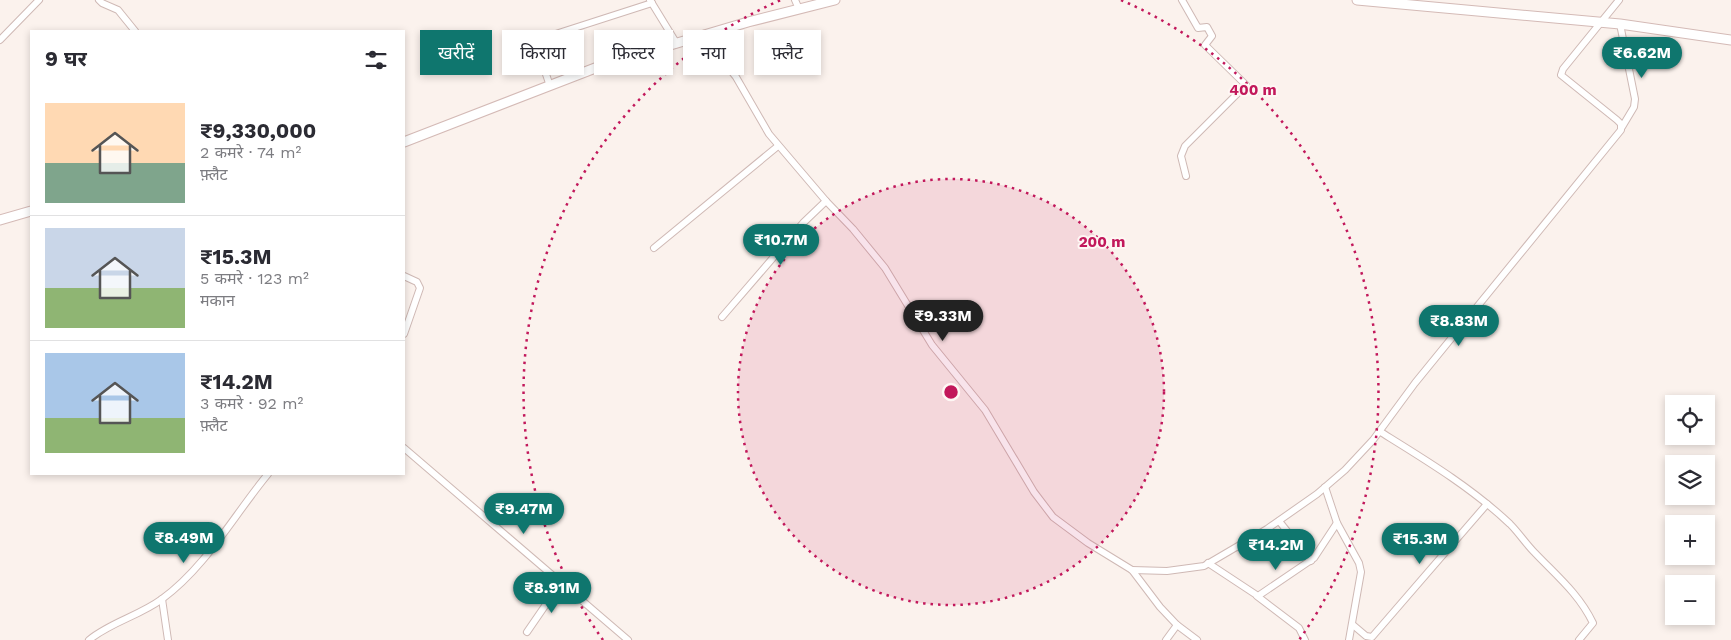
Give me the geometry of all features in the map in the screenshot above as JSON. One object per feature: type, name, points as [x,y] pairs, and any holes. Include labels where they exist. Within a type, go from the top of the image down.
[{"type":"street","points":[[0,40],[39,0]]},
{"type":"street","points":[[99,0],[118,10],[133,30]]},
{"type":"street","points":[[716,30],[797,4],[835,0]]},
{"type":"street","points":[[1182,0],[1198,28],[1207,28],[1212,32],[1212,36],[1205,42],[1206,47],[1246,85],[1185,146],[1181,156],[1186,176]]},
{"type":"street","points":[[1357,0],[1419,3],[1620,24],[1731,40]]},
{"type":"street","points":[[1619,0],[1563,69],[1561,75],[1617,120],[1622,127]]},
{"type":"street","points":[[550,86],[537,48],[540,39],[651,2],[677,44]]},
{"type":"street","points":[[1132,570],[1186,570],[1208,563],[1279,520],[1326,487],[1345,470],[1379,431],[1622,127],[1634,107],[1635,99],[1620,24]]},
{"type":"street","points":[[405,142],[603,65],[683,42]]},
{"type":"street","points":[[734,75],[762,124],[778,146],[853,229],[885,268],[940,357],[996,425],[1034,492],[1053,517],[1088,543],[1132,570],[1160,607],[1177,625],[1197,640]]},
{"type":"street","points":[[654,248],[778,146]]},
{"type":"street","points":[[722,317],[803,223],[826,201]]},
{"type":"street","points":[[0,220],[30,211]]},
{"type":"street","points":[[405,276],[417,282],[420,288],[405,331]]},
{"type":"street","points":[[1379,431],[1435,466],[1487,504],[1512,526],[1534,552],[1575,592],[1594,623],[1579,640]]},
{"type":"street","points":[[405,449],[522,547],[560,584],[628,640]]},
{"type":"street","points":[[89,640],[120,620],[143,611],[162,600],[188,576],[267,475]]},
{"type":"street","points":[[1326,487],[1337,523],[1359,563],[1361,572],[1349,640]]},
{"type":"street","points":[[1353,625],[1371,639],[1487,504]]},
{"type":"street","points":[[1279,520],[1311,561]]},
{"type":"street","points":[[1257,596],[1311,561],[1337,523]]},
{"type":"street","points":[[1208,563],[1257,596],[1299,628],[1305,640]]},
{"type":"street","points":[[527,632],[560,584]]},
{"type":"street","points":[[162,600],[168,640]]},
{"type":"street","points":[[1166,640],[1177,625]]}]
